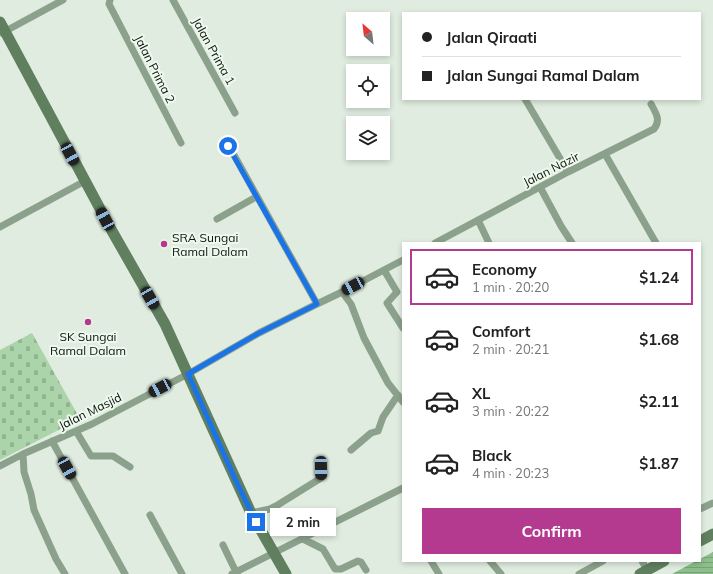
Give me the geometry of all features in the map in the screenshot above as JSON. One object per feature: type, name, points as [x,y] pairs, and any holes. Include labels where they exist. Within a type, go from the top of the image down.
[{"type":"street","points":[[63,0],[2,29],[165,324],[251,513],[286,574]]},
{"type":"street","name":"Jalan Prima 1","points":[[173,0],[235,113]]},
{"type":"street","name":"Jalan Prima 2","points":[[110,2],[181,143]]},
{"type":"street","points":[[526,100],[568,172]]},
{"type":"street","name":"Jalan Nazir","points":[[437,242],[568,172],[654,129],[658,121],[651,104]]},
{"type":"street","points":[[228,146],[317,304]]},
{"type":"street","points":[[605,154],[655,242]]},
{"type":"street","points":[[0,227],[85,181]]},
{"type":"street","points":[[540,187],[571,242]]},
{"type":"street","points":[[217,219],[256,196]]},
{"type":"street","points":[[478,220],[489,242]]},
{"type":"street","points":[[188,374],[259,333],[402,261]]},
{"type":"street","points":[[384,270],[397,292],[387,303],[402,326]]},
{"type":"street","points":[[342,292],[351,304],[364,338],[388,383],[402,401]]},
{"type":"street","name":"Jalan Masjid","points":[[0,466],[23,454],[92,424],[188,374]]},
{"type":"street","points":[[352,450],[371,433],[378,431],[383,416],[398,395]]},
{"type":"street","points":[[76,431],[91,456],[113,456],[130,467]]},
{"type":"street","points":[[52,441],[125,574]]},
{"type":"street","points":[[23,454],[24,472],[34,510],[56,559],[65,574]]},
{"type":"street","points":[[251,513],[270,509],[321,478],[321,468]]},
{"type":"street","points":[[222,545],[235,573],[402,489]]},
{"type":"street","points":[[701,509],[713,503]]},
{"type":"street","points":[[150,515],[182,574]]},
{"type":"street","points":[[701,541],[713,534]]},
{"type":"street","points":[[303,539],[323,549],[335,569],[341,569],[358,561],[361,562],[366,570]]},
{"type":"street","points":[[432,562],[439,574]]},
{"type":"street","points":[[491,562],[501,574]]},
{"type":"street","points":[[579,574],[601,562]]},
{"type":"street","points":[[643,568],[661,562]]},
{"type":"green space","points":[[32,333],[80,419],[0,460],[0,350]]},
{"type":"shaded area","points":[[713,552],[713,574],[672,574],[694,562],[701,562],[701,558]]},
{"type":"place","name":"SRA Sungai Ramal Dalam","points":[[164,244]]},
{"type":"place","name":"SK Sungai Ramal Dalam","points":[[88,322]]},
{"type":"route","points":[[228,146],[317,304],[259,333],[188,374],[256,522]]}]
